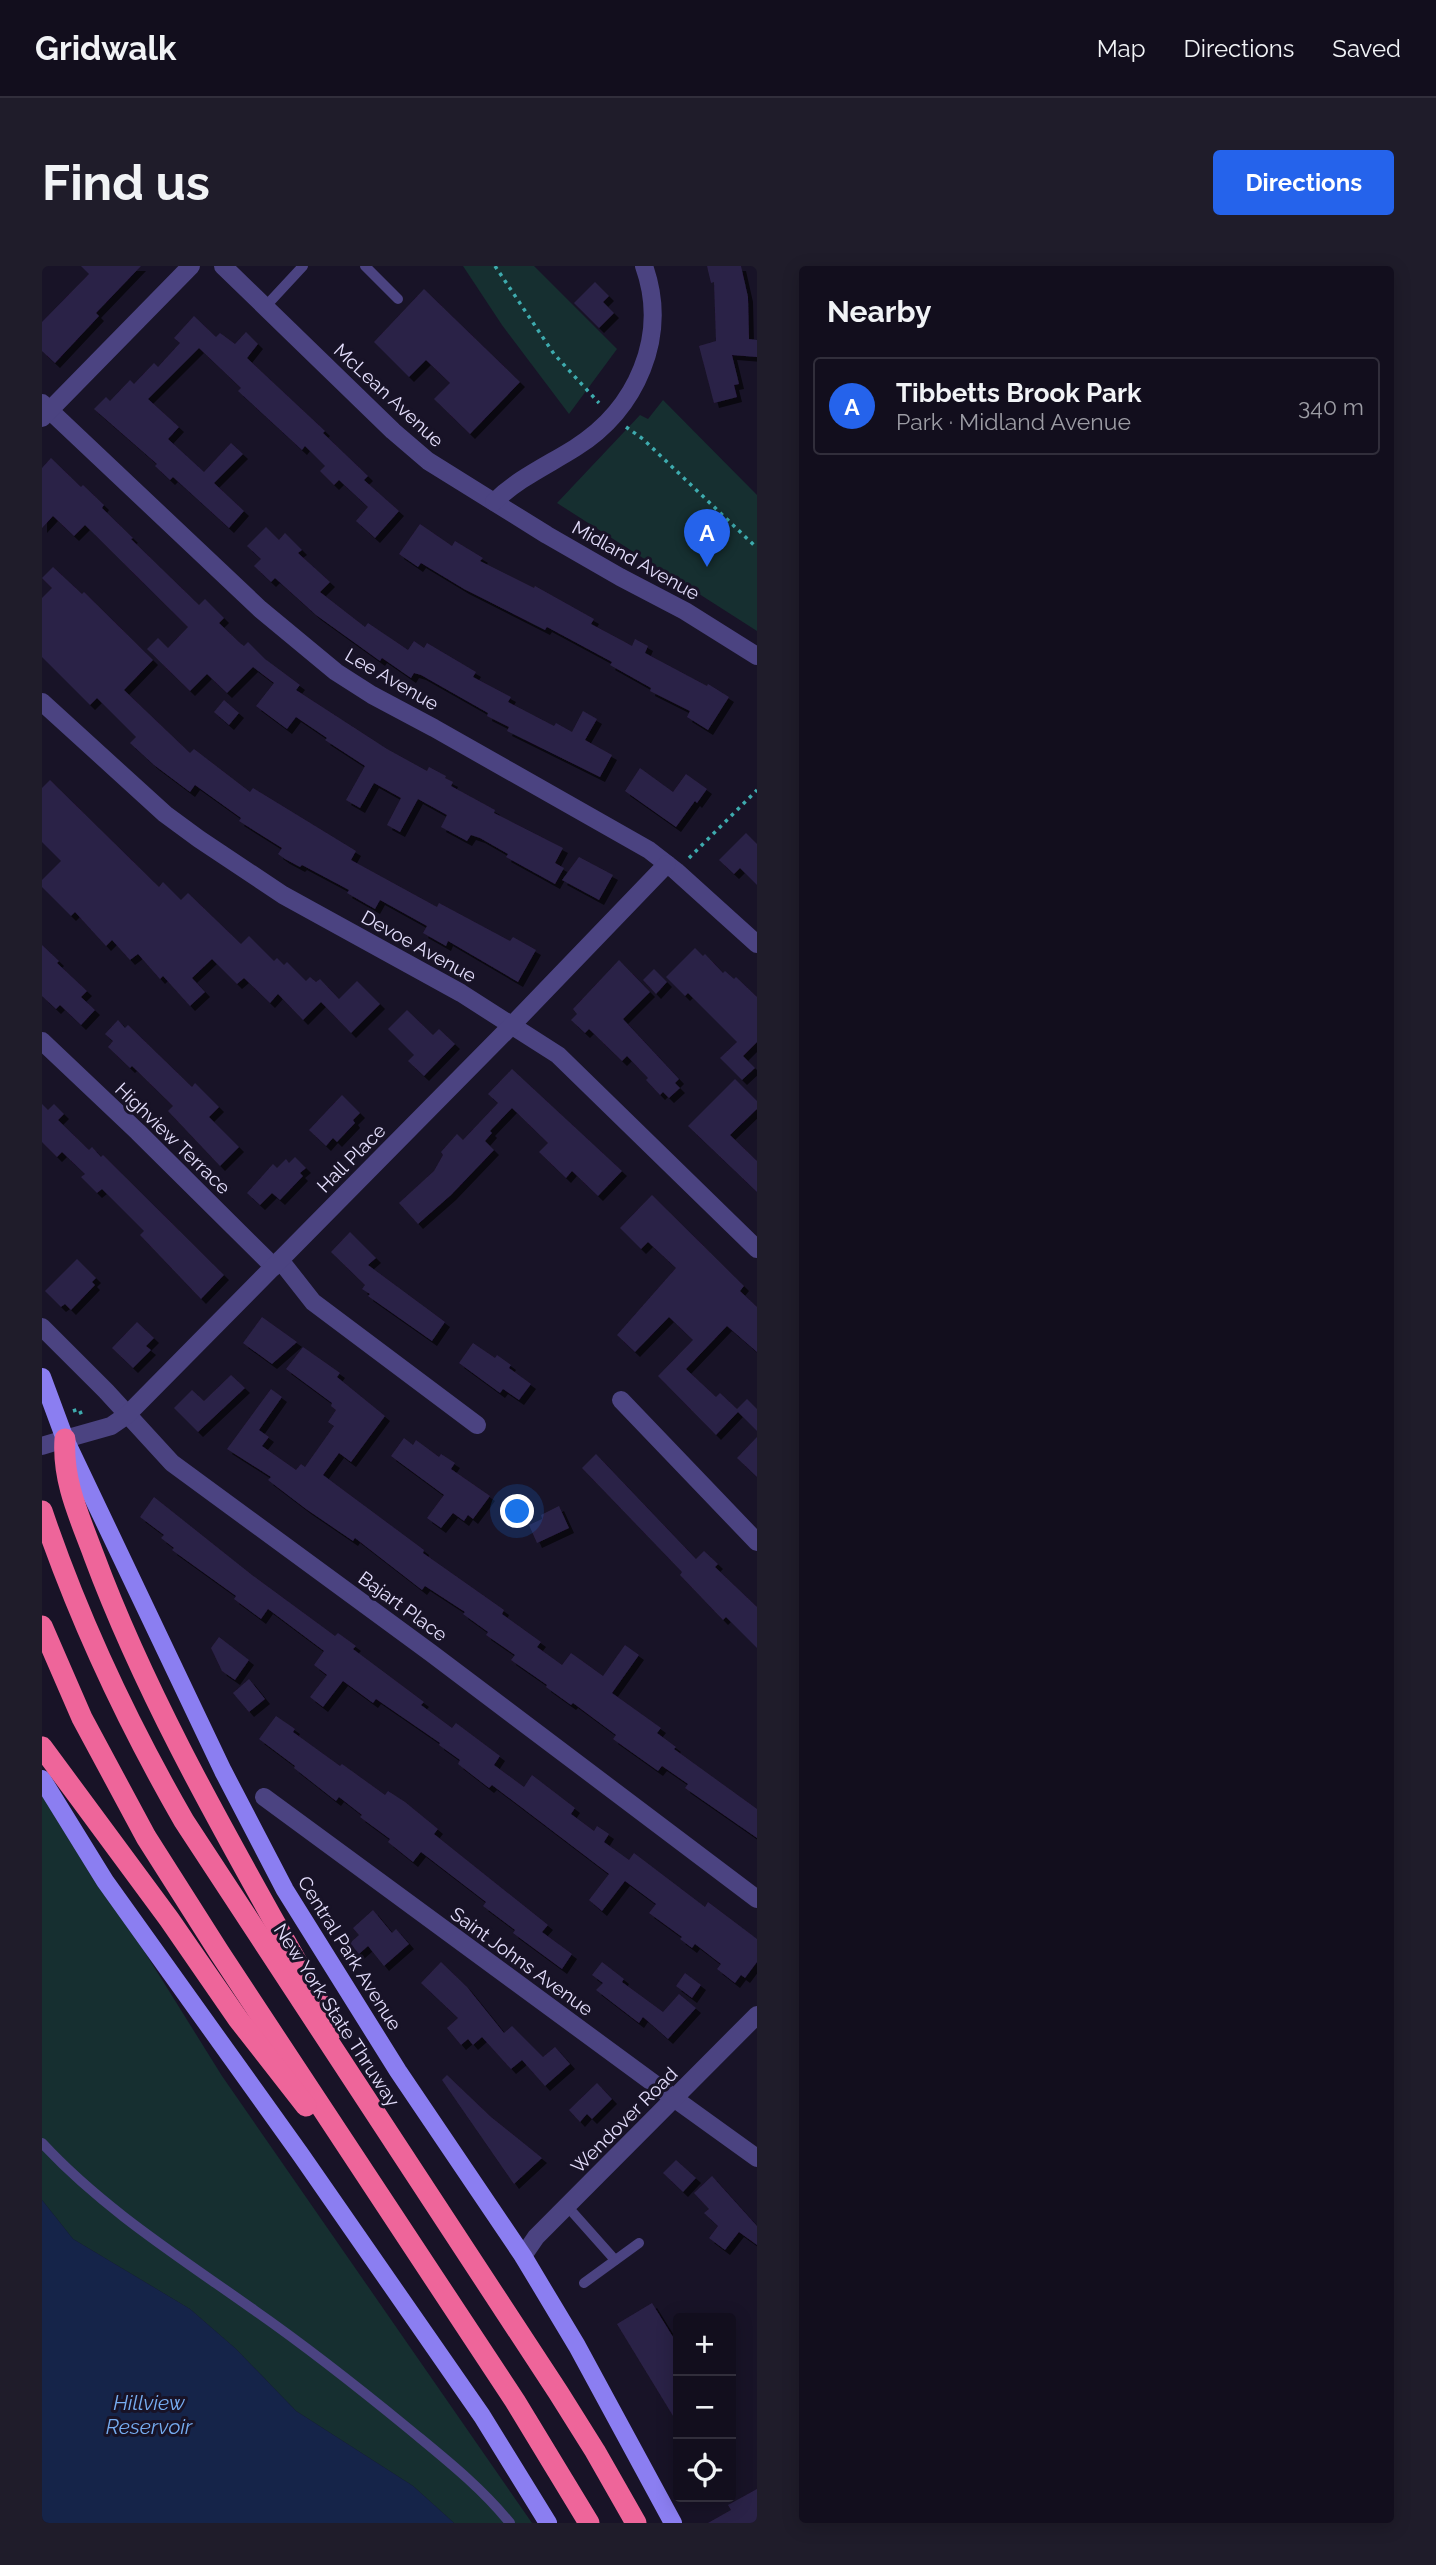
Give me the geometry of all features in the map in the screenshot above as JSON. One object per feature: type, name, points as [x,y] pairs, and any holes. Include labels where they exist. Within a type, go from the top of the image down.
[{"type":"highway","points":[[51,1443],[65,1467],[71,1492],[106,1587],[136,1659],[228,1835],[409,2166]]},
{"type":"highway","name":"New York State Thruway","points":[[42,1511],[90,1640],[150,1762],[221,1880],[596,2451],[636,2523]]},
{"type":"highway","points":[[42,1626],[82,1718],[146,1837],[552,2459],[589,2523]]},
{"type":"highway","points":[[42,1747],[169,1919],[253,2039],[385,2203]]},
{"type":"main road","name":"Central Park Avenue","points":[[42,1377],[51,1443],[285,1890],[398,2071],[523,2256],[578,2346],[673,2523]]},
{"type":"main road","points":[[42,1779],[106,1881],[482,2416],[548,2523]]},
{"type":"street","points":[[44,410],[191,266]]},
{"type":"street","name":"McLean Avenue","points":[[223,266],[411,447],[494,502]]},
{"type":"street","points":[[494,502],[520,481],[588,439],[614,417],[632,391],[644,367],[651,336],[652,304],[644,266]]},
{"type":"street","name":"Lee Avenue","points":[[44,410],[260,609],[336,672],[372,695],[649,850],[757,944]]},
{"type":"street","name":"Midland Avenue","points":[[494,502],[620,577],[685,611],[757,656]]},
{"type":"street","name":"Devoe Avenue","points":[[42,702],[165,814],[199,839],[283,895],[513,1024],[558,1055],[757,1249]]},
{"type":"street","name":"Hall Place","points":[[51,1443],[111,1426],[127,1415],[671,867]]},
{"type":"street","name":"Highview Terrace","points":[[42,1041],[277,1264],[313,1302],[477,1425]]},
{"type":"street","name":"Bajart Place","points":[[42,1327],[172,1463],[431,1653],[757,1899]]},
{"type":"street","points":[[621,1400],[757,1542]]},
{"type":"street","name":"Saint Johns Avenue","points":[[264,1797],[757,2158]]},
{"type":"street","name":"Wendover Road","points":[[523,2256],[536,2237],[757,2015]]},
{"type":"lane","points":[[265,307],[303,266]]},
{"type":"lane","points":[[365,266],[398,299]]},
{"type":"lane","points":[[42,2143],[76,2177],[133,2224],[266,2318],[406,2427],[479,2489],[510,2523]]},
{"type":"lane","points":[[567,2206],[615,2260]]},
{"type":"lane","points":[[584,2283],[639,2243]]},
{"type":"path","points":[[671,867],[757,790]]},
{"type":"path","points":[[73,1411],[79,1409],[82,1416]]},
{"type":"green space","points":[[463,266],[534,266],[617,349],[569,414],[502,325]]},
{"type":"green space","points":[[663,400],[757,495],[757,631],[557,503],[640,415],[648,419]]},
{"type":"green space","points":[[42,1787],[222,2076],[532,2523],[454,2523],[413,2486],[296,2411],[236,2349],[190,2309],[73,2239],[42,2200]]},
{"type":"water","name":"Hillview Reservoir","points":[[42,2200],[73,2239],[190,2309],[236,2349],[296,2411],[413,2486],[454,2523],[42,2523]]},
{"type":"building","points":[[81,266],[141,266],[96,313],[99,316],[55,363],[42,351],[42,322],[89,274]]},
{"type":"building","points":[[707,266],[741,266],[748,297],[749,339],[757,340],[757,357],[732,355],[739,384],[734,385],[737,397],[714,403],[699,346],[716,341],[714,282],[711,283]]},
{"type":"building","points":[[595,282],[609,296],[603,302],[614,313],[599,328],[574,303]]},
{"type":"building","points":[[424,289],[520,382],[470,434],[434,399],[450,383],[426,360],[409,377],[374,342]]},
{"type":"building","points":[[194,316],[216,337],[220,333],[235,344],[246,332],[258,344],[247,358],[325,431],[323,433],[368,476],[364,480],[399,511],[375,538],[356,521],[368,507],[339,480],[334,485],[320,471],[325,466],[305,446],[302,450],[238,391],[241,388],[199,348],[148,399],[179,427],[168,439],[204,472],[231,443],[243,454],[214,483],[244,511],[229,528],[173,477],[170,480],[155,466],[157,464],[94,409],[106,397],[110,401],[130,380],[134,384],[154,363],[158,367],[180,343],[174,338]]},
{"type":"building","points":[[51,458],[104,505],[102,508],[133,538],[131,539],[199,605],[205,599],[224,618],[219,623],[240,643],[244,646],[248,642],[265,659],[300,685],[296,690],[387,749],[427,771],[429,767],[446,776],[445,778],[453,782],[451,786],[495,810],[494,813],[563,848],[555,863],[564,868],[555,884],[506,857],[508,854],[480,838],[471,835],[467,841],[441,827],[447,815],[418,799],[400,832],[387,825],[401,798],[374,783],[360,808],[346,800],[365,766],[296,717],[287,729],[256,706],[274,683],[253,667],[227,693],[207,674],[190,691],[147,649],[158,638],[168,648],[188,627],[85,525],[74,536],[53,516],[42,528],[42,468]]},
{"type":"building","points":[[420,524],[452,546],[455,541],[483,558],[480,561],[534,588],[535,586],[594,619],[591,624],[632,646],[635,639],[648,646],[645,653],[729,697],[708,730],[687,717],[690,711],[650,691],[651,688],[610,665],[612,662],[547,627],[545,630],[464,589],[421,563],[418,567],[399,554]]},
{"type":"building","points":[[266,527],[279,540],[285,533],[302,550],[298,553],[330,582],[320,592],[365,627],[368,623],[408,650],[414,641],[424,648],[427,643],[476,672],[473,677],[511,697],[508,702],[554,726],[556,723],[572,732],[583,711],[597,719],[585,740],[612,755],[600,777],[507,731],[509,727],[487,716],[488,713],[421,675],[414,673],[411,678],[382,658],[380,661],[316,615],[275,578],[271,582],[254,566],[261,559],[247,546]]},
{"type":"building","points":[[53,567],[82,594],[84,592],[153,660],[124,690],[190,753],[194,749],[250,792],[253,788],[356,851],[351,860],[437,907],[439,903],[510,941],[513,937],[536,950],[518,982],[448,941],[446,946],[423,933],[427,926],[380,900],[375,909],[347,893],[349,890],[285,859],[278,854],[282,848],[239,821],[241,818],[195,785],[190,792],[154,765],[130,743],[136,737],[97,698],[90,705],[42,657],[42,598],[52,588],[42,578]]},
{"type":"building","points":[[224,700],[239,713],[229,725],[214,712]]},
{"type":"building","points":[[640,768],[673,792],[686,774],[707,789],[676,827],[625,791]]},
{"type":"building","points":[[50,780],[159,887],[163,882],[181,900],[188,893],[241,944],[249,936],[274,961],[277,958],[284,965],[287,962],[306,981],[310,977],[316,982],[320,979],[339,999],[357,981],[380,1004],[351,1033],[321,1002],[303,1020],[278,994],[270,1003],[244,978],[237,984],[212,959],[192,978],[205,992],[190,1006],[163,976],[160,979],[138,954],[130,960],[112,940],[106,946],[75,912],[71,916],[42,887],[42,880],[61,861],[42,842],[42,788]]},
{"type":"building","points":[[746,833],[757,844],[757,885],[740,868],[734,874],[719,860]]},
{"type":"building","points":[[579,857],[613,875],[599,900],[562,880]]},
{"type":"building","points":[[42,945],[87,991],[81,997],[95,1010],[81,1025],[60,1005],[56,1009],[42,996]]},
{"type":"building","points":[[695,948],[703,956],[705,954],[723,973],[725,971],[734,979],[736,977],[757,997],[757,1042],[743,1056],[755,1068],[742,1080],[720,1058],[737,1042],[688,993],[685,996],[666,977]]},
{"type":"building","points":[[619,960],[650,992],[623,1019],[679,1079],[675,1083],[680,1088],[669,1098],[663,1092],[660,1095],[627,1056],[622,1061],[589,1029],[585,1033],[571,1020],[577,1014],[573,1009]]},
{"type":"building","points":[[654,969],[667,982],[656,994],[643,980]]},
{"type":"building","points":[[407,1010],[433,1035],[439,1029],[455,1044],[424,1076],[408,1061],[414,1055],[388,1029]]},
{"type":"building","points":[[118,1020],[125,1028],[128,1025],[192,1087],[195,1083],[219,1107],[209,1117],[239,1147],[220,1166],[168,1111],[173,1106],[108,1047],[113,1041],[105,1034]]},
{"type":"building","points":[[512,1069],[622,1171],[598,1196],[572,1171],[566,1178],[539,1152],[548,1143],[512,1108],[490,1131],[492,1133],[485,1141],[494,1150],[451,1195],[418,1224],[399,1203],[434,1171],[443,1155],[441,1152],[457,1134],[463,1140],[498,1103],[488,1094]]},
{"type":"building","points":[[735,1079],[757,1101],[757,1109],[730,1135],[757,1161],[757,1192],[688,1126]]},
{"type":"building","points":[[342,1095],[360,1113],[353,1120],[355,1123],[337,1142],[333,1138],[326,1146],[309,1130]]},
{"type":"building","points":[[42,1104],[48,1110],[54,1104],[64,1114],[58,1120],[89,1150],[92,1147],[101,1157],[103,1155],[224,1275],[201,1299],[140,1235],[144,1231],[102,1189],[97,1193],[81,1177],[85,1174],[62,1152],[57,1157],[42,1142]]},
{"type":"building","points":[[295,1157],[306,1168],[300,1173],[303,1176],[280,1200],[272,1193],[260,1205],[247,1193],[273,1164],[277,1168],[286,1159],[289,1163]]},
{"type":"building","points":[[652,1195],[744,1286],[740,1291],[757,1307],[757,1352],[727,1326],[686,1369],[716,1397],[720,1393],[737,1409],[747,1399],[757,1409],[757,1431],[738,1412],[716,1435],[658,1376],[693,1340],[669,1317],[635,1352],[617,1335],[676,1268],[648,1242],[641,1249],[620,1228]]},
{"type":"building","points":[[350,1232],[376,1258],[368,1265],[445,1322],[432,1341],[368,1296],[370,1294],[362,1289],[365,1285],[331,1252]]},
{"type":"building","points":[[77,1259],[96,1278],[92,1282],[95,1285],[71,1310],[65,1304],[61,1307],[45,1291]]},
{"type":"building","points":[[262,1317],[297,1342],[272,1364],[243,1343]]},
{"type":"building","points":[[137,1322],[154,1338],[146,1346],[151,1350],[133,1368],[112,1348]]},
{"type":"building","points":[[473,1343],[495,1358],[497,1355],[511,1365],[509,1368],[531,1384],[519,1400],[503,1389],[500,1393],[459,1363]]},
{"type":"building","points":[[303,1347],[340,1373],[337,1377],[385,1416],[351,1462],[339,1453],[323,1475],[424,1550],[423,1553],[504,1610],[502,1614],[541,1642],[537,1647],[562,1665],[571,1653],[603,1676],[625,1645],[639,1655],[612,1693],[661,1728],[657,1733],[676,1747],[674,1749],[757,1809],[757,1838],[685,1788],[688,1784],[662,1766],[658,1771],[613,1739],[616,1735],[511,1660],[515,1655],[486,1635],[488,1632],[463,1614],[465,1612],[425,1586],[422,1590],[355,1538],[353,1541],[306,1509],[268,1480],[271,1477],[227,1449],[271,1389],[282,1397],[259,1430],[269,1437],[262,1446],[296,1470],[301,1464],[305,1467],[334,1426],[328,1422],[336,1410],[331,1406],[332,1403],[286,1369]]},
{"type":"building","points":[[231,1375],[245,1388],[198,1432],[174,1408],[192,1390],[204,1401]]},
{"type":"building","points":[[757,1437],[757,1477],[737,1458]]},
{"type":"building","points":[[404,1438],[413,1445],[416,1440],[439,1457],[441,1454],[455,1463],[451,1469],[490,1496],[473,1519],[468,1515],[464,1521],[453,1513],[441,1528],[427,1518],[444,1495],[391,1456]]},
{"type":"building","points":[[596,1454],[696,1559],[704,1551],[718,1564],[715,1567],[757,1607],[757,1648],[726,1617],[723,1620],[680,1575],[682,1572],[582,1468]]},
{"type":"building","points":[[154,1497],[252,1575],[335,1636],[338,1633],[356,1646],[353,1649],[424,1702],[421,1705],[452,1728],[456,1723],[500,1756],[494,1765],[524,1787],[532,1775],[575,1808],[571,1814],[594,1831],[597,1826],[609,1834],[604,1842],[629,1860],[634,1853],[705,1907],[708,1902],[757,1939],[757,1962],[745,1978],[741,1975],[735,1983],[717,1969],[721,1964],[695,1944],[692,1948],[680,1939],[682,1937],[649,1913],[656,1904],[625,1881],[602,1911],[589,1900],[609,1874],[492,1785],[489,1788],[458,1764],[460,1760],[439,1745],[440,1743],[376,1699],[373,1703],[343,1681],[323,1707],[310,1697],[327,1675],[314,1665],[324,1651],[268,1609],[261,1619],[234,1599],[236,1596],[172,1550],[174,1548],[161,1538],[164,1535],[140,1517]]},
{"type":"building","points":[[559,1506],[569,1528],[537,1543],[529,1525]]},
{"type":"building","points":[[219,1637],[249,1660],[235,1680],[222,1671],[211,1648]]},
{"type":"building","points":[[249,1679],[265,1699],[249,1712],[233,1693]]},
{"type":"building","points":[[276,1716],[295,1729],[293,1732],[340,1766],[342,1764],[385,1795],[388,1791],[405,1802],[438,1829],[434,1834],[548,1925],[542,1932],[572,1954],[562,1969],[513,1933],[515,1930],[483,1906],[486,1902],[421,1852],[413,1862],[388,1842],[390,1839],[360,1817],[362,1815],[339,1797],[336,1801],[259,1739]]},
{"type":"building","points":[[373,1910],[392,1933],[396,1929],[409,1944],[384,1966],[368,1946],[359,1954],[350,1943],[359,1935],[353,1928]]},
{"type":"building","points":[[441,1962],[467,1987],[504,2033],[512,2026],[543,2057],[555,2047],[570,2064],[545,2086],[522,2060],[511,2069],[482,2037],[473,2045],[468,2039],[461,2045],[447,2028],[458,2018],[421,1983]]},
{"type":"building","points":[[602,1962],[624,1979],[622,1982],[663,2012],[679,1994],[696,2008],[668,2039],[643,2017],[639,2023],[596,1990],[603,1983],[592,1975]]},
{"type":"building","points":[[685,1973],[701,1985],[692,1998],[676,1986]]},
{"type":"building","points":[[447,2075],[491,2117],[542,2158],[514,2184],[442,2080]]},
{"type":"building","points":[[597,2083],[612,2099],[592,2119],[587,2114],[580,2122],[569,2110]]},
{"type":"building","points":[[676,2160],[696,2178],[683,2192],[663,2173]]},
{"type":"building","points":[[712,2176],[757,2226],[757,2245],[739,2232],[725,2250],[709,2238],[718,2226],[704,2213],[709,2209],[694,2193]]},
{"type":"building","points":[[652,2303],[673,2337],[673,2416],[617,2324]]},
{"type":"building","points":[[757,2489],[757,2523],[708,2523],[731,2510],[728,2505]]},
{"type":"place","name":"Tibbetts Brook Park","points":[[707,567]]}]
